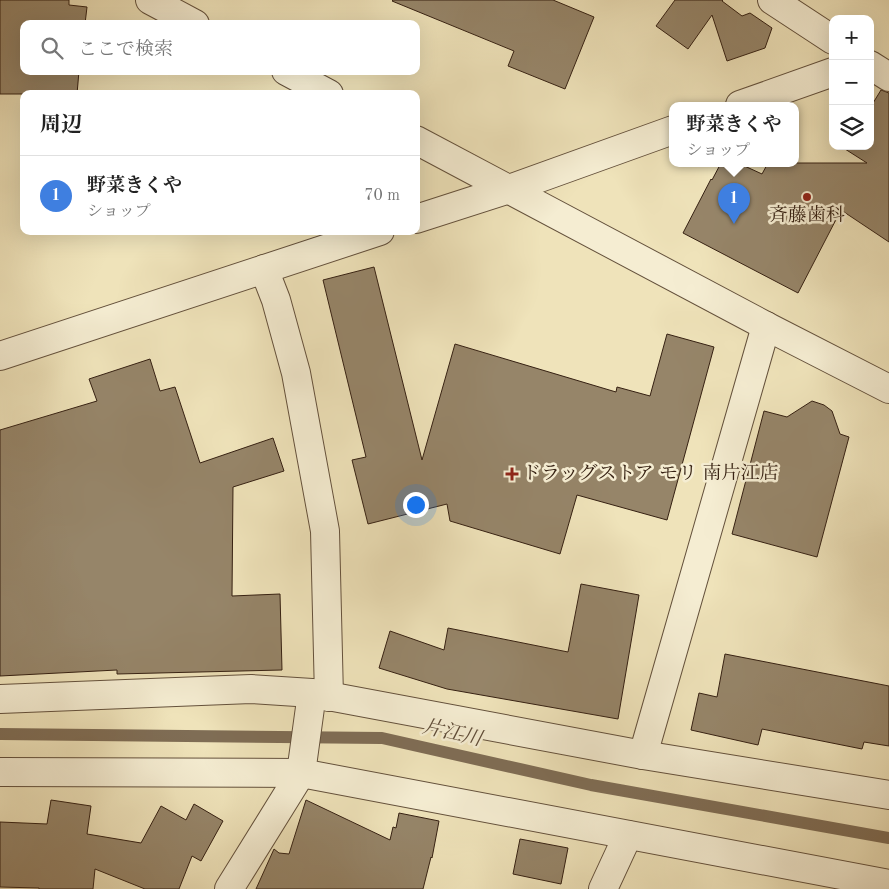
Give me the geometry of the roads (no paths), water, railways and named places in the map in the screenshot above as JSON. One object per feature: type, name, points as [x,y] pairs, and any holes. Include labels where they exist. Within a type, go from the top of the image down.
[{"type":"street","points":[[150,0],[188,20]]},
{"type":"street","points":[[772,0],[829,37]]},
{"type":"street","points":[[874,58],[889,53]]},
{"type":"street","points":[[874,68],[889,77]]},
{"type":"street","points":[[748,102],[829,73]]},
{"type":"street","points":[[293,75],[321,90]]},
{"type":"street","points":[[420,218],[509,189],[669,131]]},
{"type":"street","points":[[420,142],[766,326],[889,389]]},
{"type":"street","points":[[0,356],[368,235]]},
{"type":"street","points":[[230,889],[301,773],[321,695],[325,531],[296,373],[276,300],[264,269]]},
{"type":"street","points":[[643,755],[766,326]]},
{"type":"street","points":[[0,699],[251,689],[321,695],[643,755],[889,795]]},
{"type":"street","points":[[0,772],[301,773],[889,884]]},
{"type":"street","points":[[603,889],[628,835]]},
{"type":"waterway","name":"片江川","points":[[0,734],[382,738],[591,785],[889,838]]},
{"type":"place","name":"斉藤歯科","points":[[807,197]]},
{"type":"place","name":"野菜きくや","points":[[734,224]]},
{"type":"place","name":"ドラッグストア モリ 南片江店","points":[[512,474]]}]
